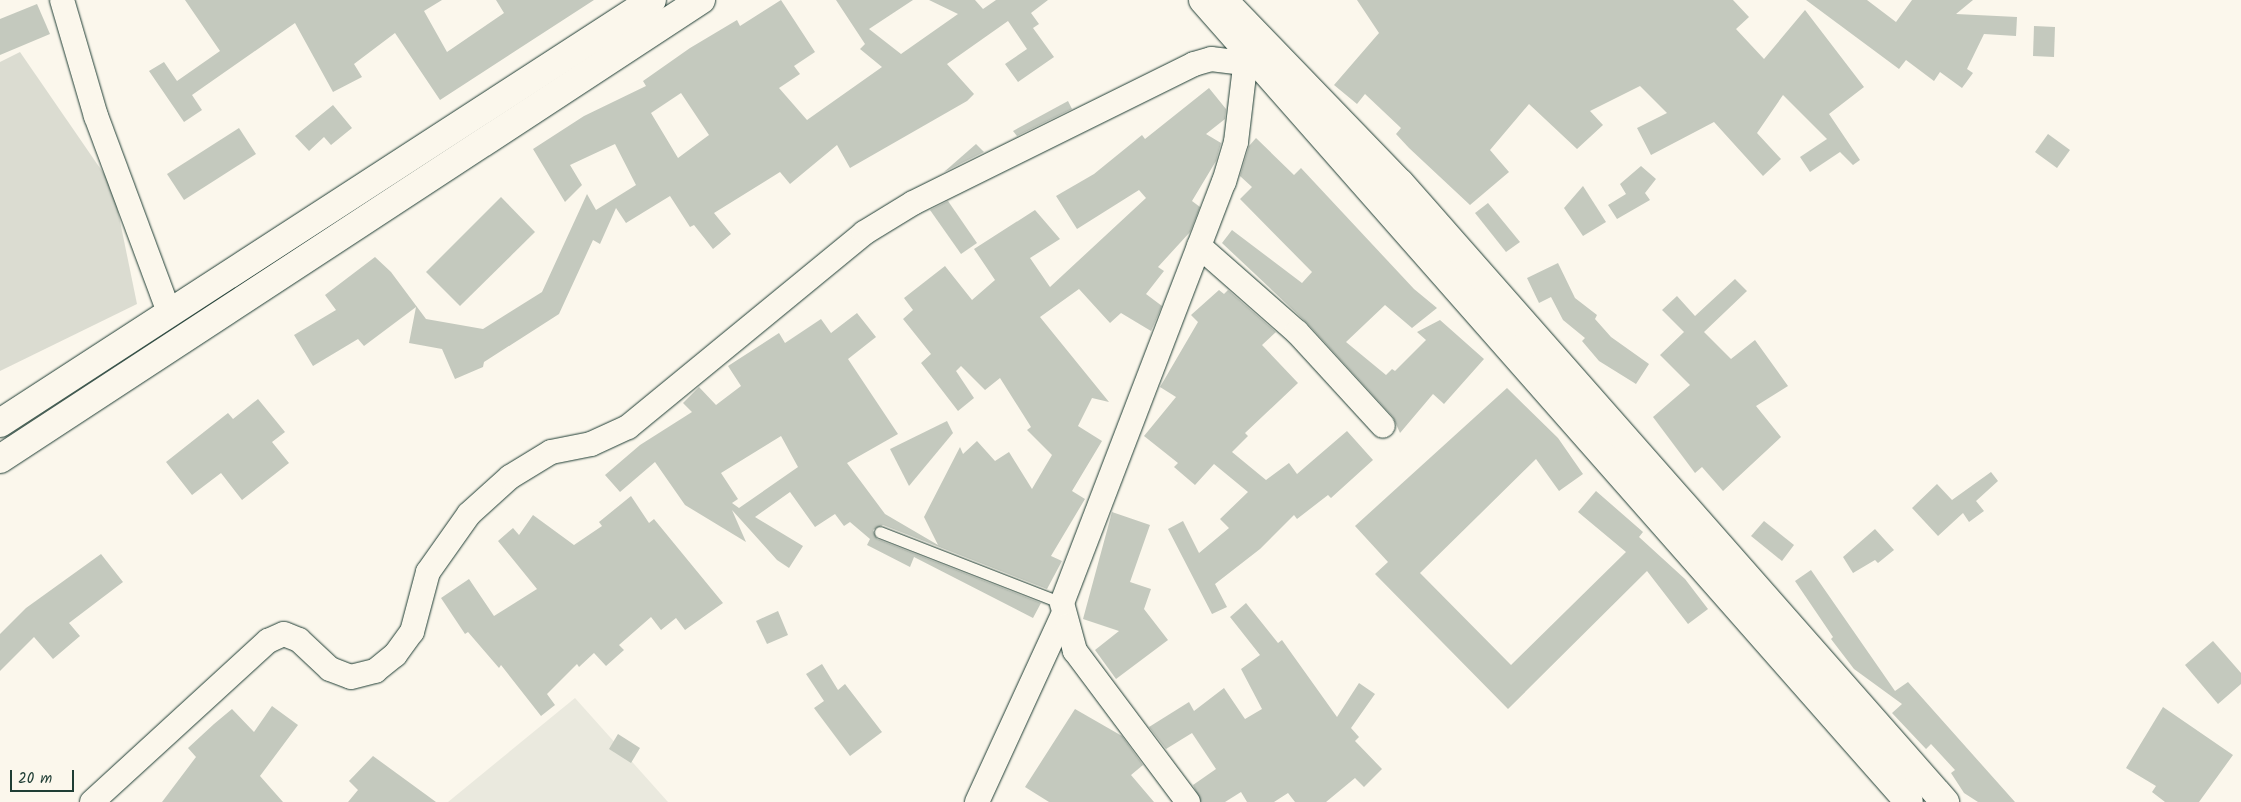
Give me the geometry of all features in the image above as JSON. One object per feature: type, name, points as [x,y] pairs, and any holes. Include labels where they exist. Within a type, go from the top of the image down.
[{"type":"main road","points":[[0,422],[652,0]]},
{"type":"main road","points":[[0,459],[702,0]]},
{"type":"main road","points":[[1203,0],[1246,56],[1909,802]]},
{"type":"main road","points":[[1223,0],[1400,182],[1945,802]]},
{"type":"main road","points":[[1743,614],[1764,596]]},
{"type":"street","points":[[62,0],[96,116],[170,312]]},
{"type":"street","points":[[92,802],[268,641],[284,634],[298,640],[330,669],[350,677],[375,671],[395,655],[412,632],[428,572],[469,514],[510,477],[551,452],[591,444],[628,427],[864,233],[913,203],[1194,64],[1211,59],[1246,56],[1236,142],[1199,246],[1063,609],[977,802]]},
{"type":"street","points":[[1199,246],[1297,332],[1383,426]]},
{"type":"street","points":[[1063,609],[1075,651],[1188,802]]},
{"type":"lane","points":[[880,532],[1063,609]]},
{"type":"shaded area","points":[[20,52],[113,187],[137,304],[0,371],[0,62]]},
{"type":"shaded area","points":[[575,698],[668,802],[448,802]]},
{"type":"building","points":[[185,0],[442,0],[424,11],[447,52],[504,13],[496,0],[594,0],[440,100],[395,33],[354,64],[362,77],[333,92],[295,23],[192,95],[202,110],[184,122],[149,71],[164,62],[177,81],[220,51]]},
{"type":"building","points":[[781,0],[815,52],[794,66],[800,74],[779,88],[807,120],[882,67],[860,49],[865,44],[836,0],[913,0],[869,29],[901,54],[958,14],[929,0],[975,0],[983,9],[996,0],[1048,0],[1031,13],[1039,24],[1033,28],[1054,57],[1018,82],[1005,64],[1027,49],[1008,21],[947,64],[974,94],[967,101],[850,168],[837,145],[790,184],[780,172],[714,213],[731,234],[713,249],[694,225],[690,227],[670,196],[626,223],[616,208],[600,244],[593,240],[559,314],[484,362],[483,367],[455,379],[442,349],[409,343],[416,307],[364,346],[358,339],[313,366],[294,335],[336,310],[325,295],[375,257],[391,272],[426,319],[483,329],[542,292],[587,194],[596,210],[636,185],[615,144],[570,165],[582,185],[565,202],[533,149],[584,116],[646,86],[643,81],[690,48],[737,20],[740,26]],"holes":[[[681,93],[709,135],[678,158],[651,113]]]},
{"type":"building","points":[[1357,0],[1733,0],[1749,17],[1736,29],[1764,59],[1805,10],[1864,87],[1829,114],[1860,160],[1853,165],[1840,152],[1810,172],[1800,157],[1827,139],[1783,95],[1757,133],[1781,159],[1763,176],[1714,122],[1651,155],[1637,128],[1667,113],[1640,86],[1590,111],[1603,125],[1577,149],[1529,104],[1490,150],[1509,172],[1470,205],[1409,148],[1396,134],[1401,128],[1365,94],[1357,104],[1334,85],[1379,33]]},
{"type":"building","points":[[1806,0],[1867,0],[1896,22],[1912,0],[1973,0],[1956,14],[2017,17],[2016,36],[1984,34],[1967,69],[1973,73],[1962,88],[1940,72],[1934,81],[1906,60],[1899,69]]},
{"type":"building","points":[[37,4],[50,34],[0,55],[0,19]]},
{"type":"building","points":[[2034,26],[2055,27],[2054,57],[2033,56]]},
{"type":"building","points":[[1209,88],[1226,109],[1225,119],[1206,134],[1221,143],[1216,161],[1192,201],[1200,207],[1190,232],[1158,267],[1164,271],[1146,294],[1162,306],[1151,331],[1121,313],[1110,323],[1079,289],[1040,317],[1109,402],[1092,398],[1078,426],[1102,441],[1072,491],[1085,499],[1051,556],[1062,561],[1047,589],[883,525],[873,530],[877,539],[1041,603],[1033,618],[914,557],[910,567],[867,545],[870,539],[850,522],[844,526],[835,514],[815,527],[790,492],[755,517],[803,546],[789,568],[777,560],[732,510],[746,542],[685,505],[655,462],[620,492],[605,475],[640,445],[692,412],[683,403],[699,387],[716,405],[741,386],[728,366],[779,333],[785,343],[821,319],[831,333],[857,313],[876,337],[848,359],[898,434],[847,463],[885,514],[938,545],[924,517],[960,447],[963,454],[977,441],[995,461],[1009,452],[1032,489],[1052,455],[1027,430],[1031,427],[1000,378],[985,390],[961,366],[956,371],[974,398],[958,411],[921,363],[931,354],[903,319],[913,310],[904,298],[945,266],[972,300],[995,280],[974,249],[1035,210],[1060,239],[1030,258],[1050,287],[1146,198],[1139,190],[1077,229],[1056,196],[1094,174],[1142,135],[1145,139]],"holes":[[[781,436],[798,467],[739,508],[732,503],[738,499],[721,473]]]},
{"type":"building","points":[[1068,101],[1072,109],[1017,136],[1013,131]]},
{"type":"building","points":[[333,105],[352,128],[331,145],[324,137],[309,151],[295,136]]},
{"type":"building","points":[[239,128],[256,154],[184,200],[167,174]]},
{"type":"building","points":[[2048,134],[2070,150],[2057,168],[2035,152]]},
{"type":"building","points":[[1256,138],[1294,175],[1301,168],[1414,289],[1437,308],[1412,328],[1385,305],[1346,342],[1386,375],[1392,369],[1395,371],[1426,340],[1417,332],[1440,320],[1484,359],[1444,404],[1433,394],[1400,433],[1393,417],[1307,323],[1222,243],[1232,230],[1302,283],[1312,272],[1240,199],[1252,187],[1240,176],[1249,146]]},
{"type":"building","points":[[976,144],[984,152],[944,172]]},
{"type":"building","points":[[1641,166],[1656,179],[1645,193],[1650,200],[1617,219],[1608,205],[1626,194],[1620,184]]},
{"type":"building","points":[[1583,186],[1606,222],[1583,236],[1564,208]]},
{"type":"building","points":[[501,197],[535,232],[460,306],[426,272]]},
{"type":"building","points":[[948,201],[977,243],[961,254],[930,210]]},
{"type":"building","points":[[1488,203],[1520,242],[1506,252],[1475,213]]},
{"type":"building","points":[[1558,263],[1575,298],[1597,315],[1595,319],[1611,337],[1649,364],[1636,384],[1599,361],[1582,341],[1585,338],[1563,320],[1551,297],[1539,303],[1527,278]]},
{"type":"building","points":[[1735,279],[1747,291],[1704,332],[1731,359],[1755,340],[1788,386],[1756,406],[1781,437],[1723,491],[1702,467],[1695,473],[1653,417],[1690,385],[1660,355],[1684,332],[1662,310],[1677,296],[1695,316]]},
{"type":"building","points":[[1219,290],[1224,294],[1228,290],[1276,332],[1262,345],[1298,383],[1245,433],[1248,436],[1232,452],[1266,480],[1289,463],[1297,474],[1347,431],[1373,460],[1331,498],[1328,495],[1297,519],[1294,515],[1260,549],[1215,584],[1227,607],[1212,614],[1168,529],[1183,521],[1199,553],[1229,528],[1220,519],[1248,492],[1214,464],[1195,485],[1174,467],[1178,463],[1144,436],[1176,397],[1160,387],[1198,322],[1191,315]]},
{"type":"building","points":[[1507,388],[1558,438],[1583,474],[1559,491],[1536,459],[1420,573],[1511,665],[1626,552],[1578,512],[1596,491],[1643,532],[1639,537],[1685,579],[1708,609],[1688,624],[1647,571],[1508,709],[1375,574],[1388,562],[1355,526]]},
{"type":"building","points":[[258,399],[285,432],[272,442],[289,463],[242,500],[221,473],[192,495],[166,462],[228,413],[233,419]]},
{"type":"building","points":[[947,421],[953,433],[909,486],[890,449]]},
{"type":"building","points":[[1991,472],[1998,481],[1976,501],[1984,511],[1969,522],[1963,513],[1938,536],[1912,508],[1937,484],[1952,500]]},
{"type":"building","points":[[631,496],[649,523],[654,519],[723,603],[685,630],[676,618],[661,630],[651,617],[619,645],[624,650],[606,666],[594,653],[579,667],[577,664],[547,694],[555,705],[541,716],[501,665],[499,668],[468,632],[465,634],[441,598],[469,579],[494,616],[537,589],[498,541],[513,528],[519,535],[533,515],[574,545],[602,526],[599,522]]},
{"type":"building","points":[[1112,512],[1150,525],[1130,582],[1151,589],[1144,609],[1168,640],[1116,679],[1095,650],[1119,631],[1083,619]]},
{"type":"building","points":[[1764,521],[1794,545],[1782,561],[1751,536]]},
{"type":"building","points":[[1875,529],[1894,550],[1878,563],[1875,560],[1853,573],[1843,557]]},
{"type":"building","points":[[101,554],[123,582],[69,623],[80,636],[53,659],[34,637],[0,671],[0,634],[26,608]]},
{"type":"building","points":[[1811,570],[1895,691],[1908,682],[2015,802],[1978,802],[1964,793],[1951,773],[1955,770],[1931,744],[1926,749],[1892,713],[1902,704],[1854,669],[1831,639],[1833,637],[1795,581]]},
{"type":"building","points":[[1246,603],[1278,643],[1282,640],[1337,717],[1359,683],[1375,694],[1351,728],[1359,737],[1355,741],[1382,769],[1364,787],[1355,778],[1326,802],[1295,802],[1288,793],[1274,802],[1247,802],[1241,792],[1225,802],[1201,802],[1193,785],[1216,769],[1192,733],[1166,749],[1149,727],[1189,702],[1194,711],[1224,688],[1245,719],[1262,709],[1241,669],[1260,655],[1230,617]]},
{"type":"building","points":[[778,611],[788,635],[767,644],[756,621]]},
{"type":"building","points":[[2213,641],[2241,673],[2241,684],[2218,704],[2185,665]]},
{"type":"building","points":[[822,664],[838,690],[845,684],[882,732],[850,756],[814,708],[824,701],[806,674]]},
{"type":"building","points":[[272,706],[298,725],[260,776],[283,802],[162,802],[196,757],[188,748],[214,724],[232,709],[254,732]]},
{"type":"building","points":[[2163,707],[2233,755],[2199,802],[2165,802],[2152,792],[2156,786],[2126,768]]},
{"type":"building","points":[[1075,709],[1122,736],[1143,765],[1131,775],[1154,802],[1049,802],[1025,787]]},
{"type":"building","points":[[618,734],[640,748],[631,763],[609,749]]},
{"type":"building","points":[[373,756],[436,802],[348,802],[358,790],[349,781]]}]
